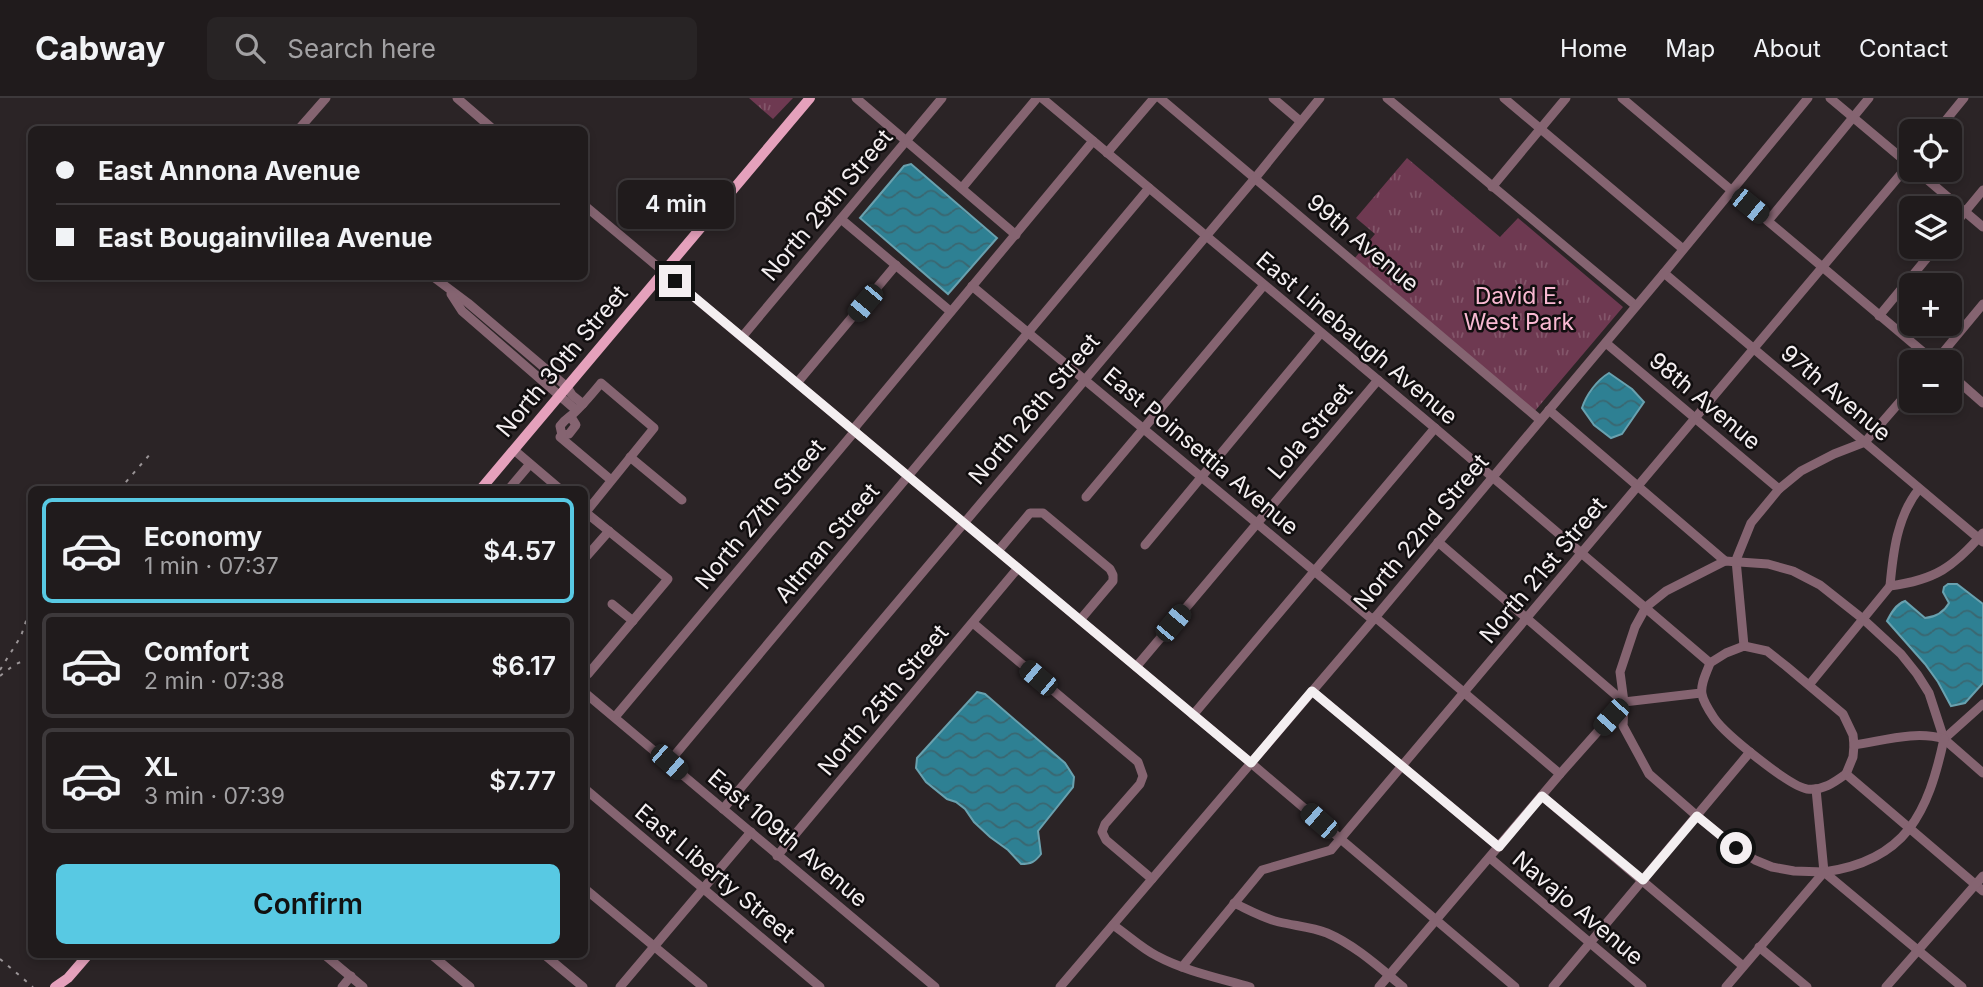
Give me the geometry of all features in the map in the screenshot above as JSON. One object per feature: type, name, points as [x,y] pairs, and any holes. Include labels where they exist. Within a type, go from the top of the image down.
[{"type":"main road","name":"North 30th Street","points":[[483,486],[810,98]]},
{"type":"main road","points":[[55,987],[67,982],[85,958]]},
{"type":"street","points":[[302,126],[326,98]]},
{"type":"street","points":[[457,98],[489,126]]},
{"type":"street","points":[[856,98],[1016,235]]},
{"type":"street","name":"North 29th Street","points":[[742,337],[942,98]]},
{"type":"street","points":[[962,188],[1040,98]]},
{"type":"street","name":"East Linebaugh Avenue","points":[[1040,98],[1492,476],[1710,663]]},
{"type":"street","points":[[1107,153],[1154,98]]},
{"type":"street","name":"99th Avenue","points":[[1160,98],[1540,420]]},
{"type":"street","points":[[1273,98],[1300,121]]},
{"type":"street","name":"North 26th Street","points":[[723,809],[1320,98]]},
{"type":"street","points":[[1387,98],[1636,306]]},
{"type":"street","points":[[1504,98],[1684,249]]},
{"type":"street","points":[[1492,187],[1566,98]]},
{"type":"street","points":[[1622,98],[1920,350]]},
{"type":"street","name":"North 22nd Street","points":[[1062,986],[1606,343],[1808,98]]},
{"type":"street","points":[[1830,98],[1899,155]]},
{"type":"street","points":[[1768,221],[1869,98]]},
{"type":"street","points":[[1947,119],[1964,98]]},
{"type":"street","name":"North 27th Street","points":[[615,717],[1093,141]]},
{"type":"street","name":"North 21st Street","points":[[1182,967],[1262,870],[1331,850],[1697,419],[1822,267],[1899,181]]},
{"type":"street","points":[[1930,182],[1983,227]]},
{"type":"street","name":"Altman Street","points":[[669,762],[1149,188]]},
{"type":"street","points":[[1962,216],[1983,190]]},
{"type":"street","points":[[588,208],[1515,987]]},
{"type":"street","points":[[841,219],[950,311]]},
{"type":"street","points":[[1879,316],[1926,259]]},
{"type":"street","points":[[797,383],[896,265]]},
{"type":"street","name":"97th Avenue","points":[[1664,273],[1919,489],[1982,538]]},
{"type":"street","points":[[437,280],[468,303],[564,391],[572,395],[577,410]]},
{"type":"street","points":[[1086,497],[1264,285]]},
{"type":"street","name":"East Poinsettia Avenue","points":[[972,286],[1560,774]]},
{"type":"street","points":[[1945,350],[1983,304]]},
{"type":"street","points":[[1145,545],[1321,333]]},
{"type":"street","name":"98th Avenue","points":[[1606,343],[1779,489]]},
{"type":"street","name":"Lola Street","points":[[1136,667],[1378,380]]},
{"type":"street","points":[[588,507],[611,480],[654,428],[601,383],[577,410],[566,417],[560,426],[560,437],[611,480]]},
{"type":"street","points":[[1962,384],[1983,402]]},
{"type":"street","points":[[1744,646],[1737,561],[1751,523],[1779,489],[1801,471],[1865,442],[1899,403]]},
{"type":"street","points":[[1549,410],[1725,561]]},
{"type":"street","points":[[1193,715],[1435,428]]},
{"type":"street","points":[[514,450],[556,486]]},
{"type":"street","points":[[630,457],[682,500]]},
{"type":"street","name":"North 30th Street","points":[[511,486],[530,464]]},
{"type":"street","points":[[1809,685],[1891,586],[1896,538],[1909,502],[1919,489]]},
{"type":"street","points":[[998,551],[1030,513],[1043,513],[1110,569],[1112,581],[1080,620]]},
{"type":"street","points":[[588,514],[667,579],[588,674]]},
{"type":"street","points":[[588,555],[608,531]]},
{"type":"street","points":[[1891,586],[1933,576],[1954,564],[1982,538]]},
{"type":"street","points":[[1438,542],[1624,702]]},
{"type":"street","points":[[1725,561],[1737,561],[1793,570],[1820,585],[1901,654],[1929,693],[1944,739],[1932,787],[1922,811],[1910,829],[1891,847],[1847,869],[1794,872],[1755,860],[1736,848],[1649,774],[1623,726],[1624,702],[1620,672],[1631,637],[1646,607],[1666,591],[1725,561]]},
{"type":"street","name":"North 25th Street","points":[[777,856],[1018,568]]},
{"type":"street","points":[[612,604],[633,621]]},
{"type":"street","points":[[973,623],[1138,762],[1143,776],[1140,784],[1105,824],[1102,832],[1105,840],[1152,879]]},
{"type":"street","points":[[1744,646],[1767,651],[1843,714],[1853,734],[1853,757],[1846,774],[1833,784],[1816,789],[1791,783],[1750,752],[1715,719],[1702,693],[1704,678],[1710,663],[1744,646]]},
{"type":"street","name":"Navajo Avenue","points":[[1312,691],[1499,847]]},
{"type":"street","points":[[1380,987],[1624,702],[1702,693]]},
{"type":"street","name":"East 109th Avenue","points":[[588,695],[935,987]]},
{"type":"street","points":[[1944,739],[1983,704]]},
{"type":"street","points":[[1854,745],[1932,735],[1944,739],[1983,773]]},
{"type":"street","points":[[1553,987],[1750,752]]},
{"type":"street","points":[[1846,774],[1979,888]]},
{"type":"street","points":[[1816,789],[1824,872],[1962,987]]},
{"type":"street","name":"East Liberty Street","points":[[588,791],[820,987]]},
{"type":"street","points":[[1542,796],[1743,966]]},
{"type":"street","points":[[620,987],[751,832]]},
{"type":"street","name":"Navajo Avenue","points":[[1490,858],[1642,987]]},
{"type":"street","points":[[1726,987],[1824,872]]},
{"type":"street","points":[[1886,987],[1979,888],[1983,876]]},
{"type":"street","points":[[588,891],[703,987]]},
{"type":"street","points":[[1234,903],[1279,922],[1329,934],[1353,948],[1403,987]]},
{"type":"street","points":[[1112,925],[1158,957],[1250,987]]},
{"type":"street","points":[[1759,947],[1807,987]]},
{"type":"street","points":[[328,958],[363,987]]},
{"type":"street","points":[[435,958],[470,987]]},
{"type":"street","points":[[547,958],[583,987]]},
{"type":"street","points":[[342,987],[351,976]]},
{"type":"green space","points":[[749,98],[793,98],[773,119]]},
{"type":"green space","name":"David E. West Park","points":[[1407,158],[1500,237],[1518,218],[1623,307],[1534,412],[1354,259],[1375,234],[1356,218]]},
{"type":"water","points":[[911,164],[997,238],[948,294],[860,218],[904,166]]},
{"type":"water","points":[[1609,373],[1632,389],[1644,402],[1622,434],[1611,438],[1594,425],[1582,408],[1593,388]]},
{"type":"water","points":[[1948,584],[1957,584],[1983,604],[1983,683],[1965,703],[1951,706],[1925,664],[1887,621],[1896,607],[1905,601],[1925,618],[1939,614],[1949,603],[1943,592]]},
{"type":"water","points":[[977,692],[985,694],[1065,763],[1074,777],[1073,787],[1038,831],[1041,854],[1030,863],[1021,864],[974,822],[965,809],[926,782],[916,768],[917,758]]},
{"type":"railway","points":[[122,486],[151,453]]},
{"type":"railway","points":[[0,670],[21,636],[28,615]]},
{"type":"railway","points":[[0,676],[28,659]]},
{"type":"railway","points":[[0,959],[33,987]]},
{"type":"route","points":[[675,281],[1251,763],[1312,691],[1499,847],[1542,796],[1643,880],[1697,816],[1736,848]]}]
